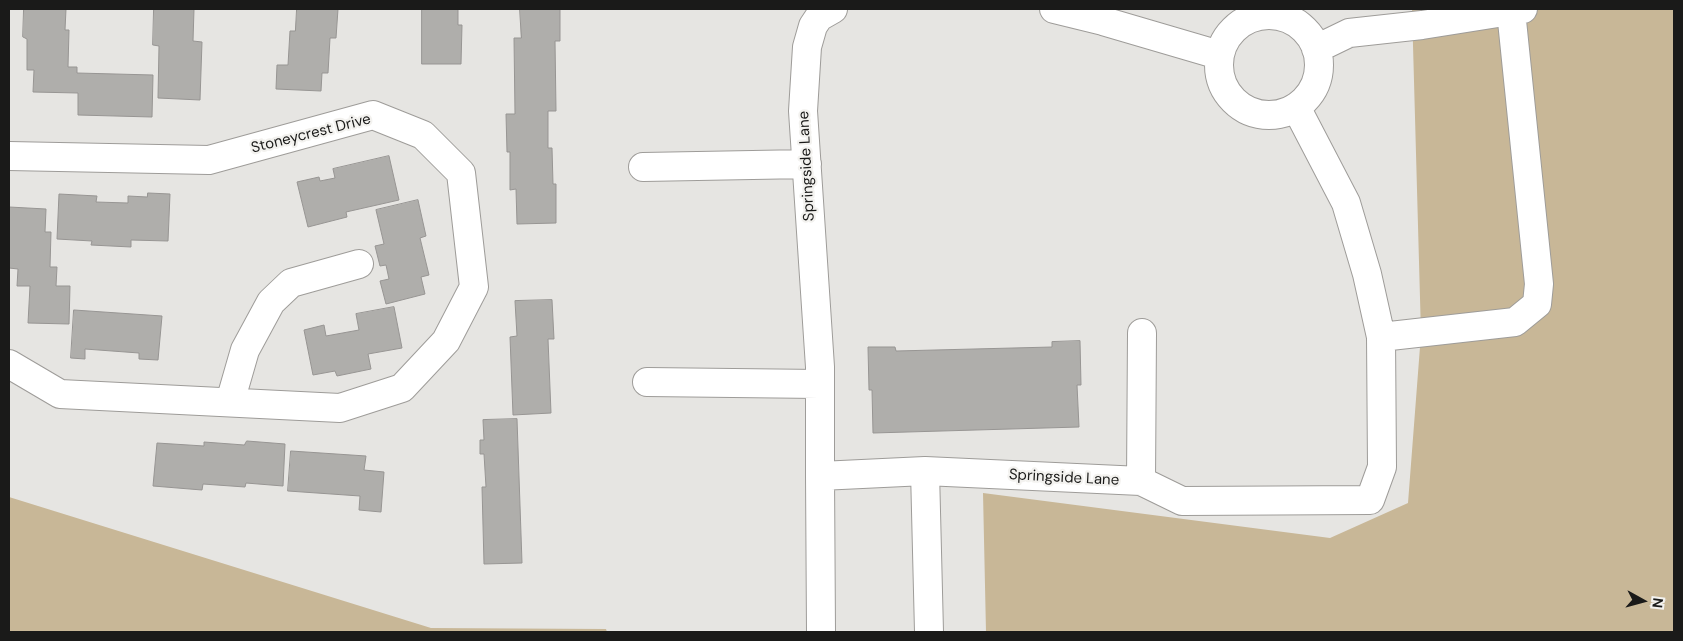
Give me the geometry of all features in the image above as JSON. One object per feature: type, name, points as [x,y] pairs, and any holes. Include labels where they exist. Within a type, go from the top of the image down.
[{"type":"street","name":"Springside Lane","points":[[833,9],[819,17],[813,26],[807,47],[803,111],[820,367],[820,476],[925,471],[1141,482],[1182,501],[1370,500],[1382,468],[1381,337],[1367,274],[1346,203],[1296,107]]},
{"type":"street","points":[[1054,9],[1129,19],[1219,55]]},
{"type":"street","points":[[1316,49],[1349,33],[1422,17],[1517,10],[1539,284],[1537,304],[1515,322],[1381,337]]},
{"type":"street","points":[[1255,13],[1287,14],[1311,37],[1319,62],[1316,81],[1307,98],[1285,113],[1272,116],[1246,110],[1235,103],[1221,81],[1219,55],[1224,42],[1231,31],[1255,13]]},
{"type":"street","name":"Stoneycrest Drive","points":[[9,156],[209,160],[373,115],[423,135],[461,173],[474,287],[446,341],[402,388],[340,408],[60,394],[9,364]]},
{"type":"street","points":[[644,167],[807,164]]},
{"type":"street","points":[[230,402],[245,350],[272,302],[291,284],[359,264]]},
{"type":"street","points":[[1141,482],[1142,333]]},
{"type":"street","points":[[647,382],[819,384]]},
{"type":"street","points":[[925,471],[929,632]]},
{"type":"street","points":[[820,476],[821,632]]},
{"type":"shaded area","points":[[1412,9],[1674,9],[1674,632],[986,632],[983,493],[1330,538],[1408,503],[1421,334]]},
{"type":"shaded area","points":[[9,497],[431,628],[606,629],[607,632],[9,632]]},
{"type":"building","points":[[24,9],[66,9],[65,30],[69,30],[68,67],[77,67],[77,73],[153,75],[152,117],[78,115],[78,93],[33,92],[34,70],[27,70],[27,39],[23,37]]},
{"type":"building","points":[[154,9],[194,9],[193,41],[202,42],[200,100],[158,98],[159,46],[153,45]]},
{"type":"building","points":[[297,9],[338,9],[336,38],[330,38],[328,73],[322,73],[321,91],[276,89],[277,65],[288,65],[290,31],[295,31]]},
{"type":"building","points":[[422,9],[458,9],[458,25],[462,25],[461,64],[422,64]]},
{"type":"building","points":[[520,9],[560,9],[560,41],[555,41],[556,111],[548,111],[548,148],[552,148],[553,184],[556,184],[556,223],[517,224],[516,189],[510,190],[510,152],[507,152],[506,114],[515,114],[514,38],[521,38]]},
{"type":"building","points":[[389,156],[399,200],[346,212],[347,217],[308,227],[297,182],[319,177],[320,181],[335,178],[333,169]]},
{"type":"building","points":[[148,193],[170,194],[168,241],[131,240],[131,247],[91,245],[92,241],[57,239],[59,194],[97,196],[96,202],[128,203],[128,196],[147,197]]},
{"type":"building","points":[[418,200],[426,236],[420,238],[429,275],[421,277],[425,294],[386,304],[380,281],[389,279],[386,265],[380,266],[375,246],[384,244],[376,210]]},
{"type":"building","points":[[9,207],[46,209],[45,232],[51,232],[50,267],[57,267],[56,286],[70,286],[69,324],[28,323],[30,286],[17,286],[18,269],[9,268]]},
{"type":"building","points":[[552,300],[554,339],[548,339],[551,413],[513,415],[510,337],[517,336],[515,301]]},
{"type":"building","points":[[394,307],[402,348],[368,354],[371,369],[337,376],[335,371],[313,375],[304,330],[324,325],[326,336],[359,330],[356,314]]},
{"type":"building","points":[[74,310],[162,316],[158,360],[139,359],[139,353],[85,349],[85,359],[71,358]]},
{"type":"building","points":[[1080,341],[1081,385],[1077,385],[1079,427],[873,433],[868,347],[895,347],[896,351],[1052,347],[1052,342]]},
{"type":"building","points":[[517,419],[522,563],[484,564],[482,487],[486,487],[484,454],[480,454],[480,440],[484,440],[483,420]]},
{"type":"building","points":[[247,441],[285,444],[283,486],[246,483],[245,487],[203,484],[202,490],[153,486],[157,443],[204,446],[204,442],[244,445]]},
{"type":"building","points":[[291,451],[366,456],[364,470],[384,472],[381,512],[359,510],[360,496],[288,491]]}]
